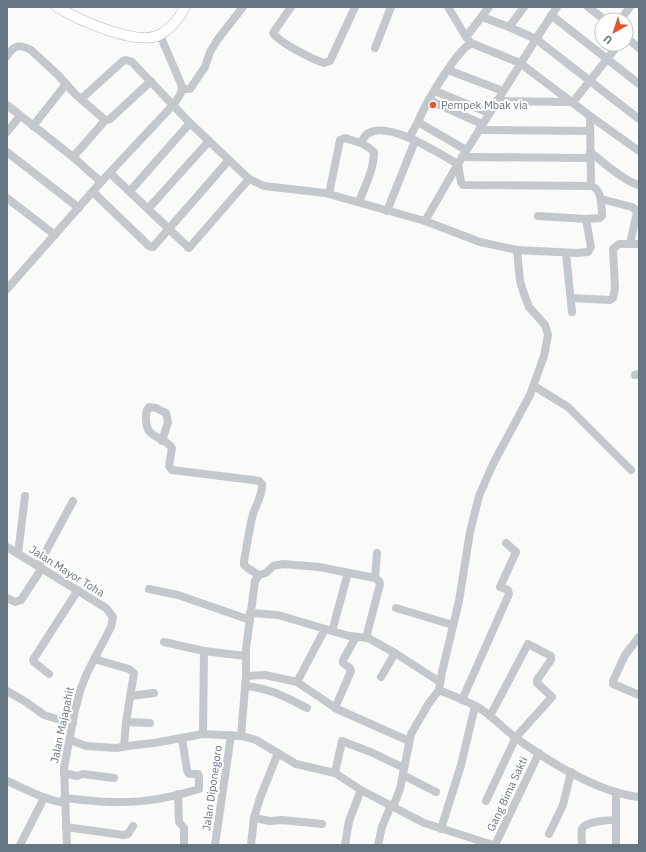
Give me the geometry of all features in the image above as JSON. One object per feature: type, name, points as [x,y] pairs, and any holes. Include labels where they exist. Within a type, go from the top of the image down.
[{"type":"main road","points":[[57,7],[86,22],[127,36],[151,37],[160,35],[174,23],[186,7]]},
{"type":"street","points":[[182,89],[190,89],[205,67],[210,52],[218,39],[243,7]]},
{"type":"street","points":[[291,7],[273,32],[287,44],[324,63],[330,61],[354,7]]},
{"type":"street","points":[[375,48],[391,7]]},
{"type":"street","points":[[387,211],[418,122],[429,100],[489,7]]},
{"type":"street","points":[[510,27],[524,7]]},
{"type":"street","points":[[425,221],[480,127],[557,7]]},
{"type":"street","points":[[452,9],[468,40],[520,63],[639,151]]},
{"type":"street","points":[[551,15],[639,84]]},
{"type":"street","points":[[482,17],[510,27],[536,39],[639,119]]},
{"type":"street","points":[[160,35],[182,89]]},
{"type":"street","points":[[7,56],[12,48],[16,46],[26,47],[31,50],[81,99],[101,116],[104,121]]},
{"type":"street","points":[[573,102],[614,52]]},
{"type":"street","points":[[81,99],[126,60],[132,62],[190,123],[249,179],[264,186],[329,194],[425,221],[480,242],[517,250],[566,253],[588,252],[591,247],[586,218]]},
{"type":"street","points":[[448,70],[503,91]]},
{"type":"street","points":[[73,157],[104,121],[110,119],[151,81]]},
{"type":"street","points":[[34,126],[66,84]]},
{"type":"street","points":[[7,289],[101,182],[173,105],[182,89]]},
{"type":"street","points":[[435,91],[489,113]]},
{"type":"street","points":[[429,100],[480,127],[590,131]]},
{"type":"street","points":[[497,101],[573,102]]},
{"type":"street","points":[[7,105],[73,157],[101,182]]},
{"type":"street","points":[[7,132],[20,116]]},
{"type":"street","points":[[590,116],[591,186]]},
{"type":"street","points":[[418,122],[462,157]]},
{"type":"street","points":[[130,191],[190,123]]},
{"type":"street","points":[[361,142],[368,133],[379,130],[390,131],[462,157],[590,155],[639,185]]},
{"type":"street","points":[[329,194],[340,140],[345,138],[355,142],[361,142],[374,152],[374,157],[372,169],[358,202]]},
{"type":"street","points":[[148,209],[209,141]]},
{"type":"street","points":[[7,152],[78,208]]},
{"type":"street","points":[[462,157],[461,182],[463,185],[591,186],[597,189],[602,216],[600,218],[538,216]]},
{"type":"street","points":[[93,192],[151,247],[156,244],[229,160]]},
{"type":"street","points":[[110,173],[190,248],[249,179]]},
{"type":"street","points":[[7,198],[55,235]]},
{"type":"street","points":[[600,199],[632,207],[636,210],[637,212],[630,244]]},
{"type":"street","points":[[571,298],[610,300],[613,298],[615,288],[613,249],[619,244],[639,244]]},
{"type":"street","points":[[378,845],[382,827],[400,789],[411,734],[440,686],[459,601],[470,532],[479,496],[493,464],[534,386],[544,356],[548,335],[545,325],[530,307],[524,294],[520,281],[517,250]]},
{"type":"street","points":[[566,253],[572,312]]},
{"type":"street","points":[[534,386],[568,407],[631,470]]},
{"type":"street","points":[[162,441],[169,444],[172,448],[169,466],[172,470],[253,480],[259,481],[262,484],[261,493],[249,533],[244,561],[246,567],[258,574],[266,573],[274,566],[284,564],[319,567],[375,578],[379,581],[380,584],[366,638]]},
{"type":"street","points":[[18,554],[25,496]]},
{"type":"street","points":[[7,598],[15,602],[21,600],[40,567],[73,501]]},
{"type":"street","points":[[462,700],[509,594],[508,590],[500,587],[516,552],[506,542]]},
{"type":"street","name":"Jalan Mayor Toha","points":[[7,547],[106,608],[113,617]]},
{"type":"street","points":[[375,578],[377,553]]},
{"type":"street","points":[[297,682],[328,630],[348,573]]},
{"type":"street","points":[[241,736],[246,676],[246,649],[250,616],[258,574]]},
{"type":"street","points":[[149,589],[178,595],[250,616],[278,615],[328,630],[356,637],[372,639],[395,653],[440,686],[490,716],[516,738],[571,772],[616,792],[639,797]]},
{"type":"street","points":[[49,674],[33,660],[78,590]]},
{"type":"street","points":[[396,608],[453,625]]},
{"type":"street","name":"Jalan Majapahit","points":[[67,845],[64,774],[73,724],[81,688],[111,627],[113,617]]},
{"type":"street","points":[[335,708],[351,670],[343,663],[343,660],[356,637]]},
{"type":"street","points":[[639,637],[624,655],[613,684],[639,695]]},
{"type":"street","points":[[164,642],[204,651],[246,656]]},
{"type":"street","points":[[486,801],[516,738],[552,697],[537,683],[537,680],[551,660],[551,656],[528,644],[490,716]]},
{"type":"street","points":[[203,734],[204,651]]},
{"type":"street","points":[[381,677],[395,653]]},
{"type":"street","points":[[94,659],[129,669],[133,672],[134,675],[126,722],[124,746]]},
{"type":"street","points":[[246,676],[265,675],[297,682],[335,708],[409,741]]},
{"type":"street","points":[[245,686],[258,687],[273,691],[307,708]]},
{"type":"street","points":[[7,691],[44,715],[73,724]]},
{"type":"street","points":[[130,696],[154,693]]},
{"type":"street","points":[[440,829],[461,765],[475,706]]},
{"type":"street","points":[[126,722],[150,723]]},
{"type":"street","points":[[70,740],[88,746],[117,748],[124,746],[154,744],[203,734],[231,734],[241,736],[256,740],[296,764],[335,773],[361,790],[424,823],[494,845]]},
{"type":"street","name":"Jalan Diponegoro","points":[[215,845],[231,734]]},
{"type":"street","points":[[7,781],[54,802],[134,802],[198,790],[200,787],[198,774],[189,774],[187,770],[182,738]]},
{"type":"street","points":[[335,773],[342,741],[373,753],[436,792]]},
{"type":"street","points":[[251,845],[254,818],[260,798],[278,753]]},
{"type":"street","name":"Gang Bima Sakti","points":[[494,845],[539,753]]},
{"type":"street","points":[[549,834],[563,805],[571,772]]},
{"type":"street","points":[[64,774],[77,776],[83,774],[114,778]]},
{"type":"street","points":[[345,845],[349,821],[361,790]]},
{"type":"street","points":[[616,792],[616,845]]},
{"type":"street","points":[[178,794],[179,822],[184,828],[184,845]]},
{"type":"street","points":[[20,845],[44,798]]},
{"type":"street","points":[[254,818],[270,821],[282,820],[322,824]]},
{"type":"street","points":[[582,845],[582,829],[584,826],[602,820],[616,820]]},
{"type":"street","points":[[66,827],[123,835],[128,834],[134,826]]},
{"type":"place","name":"Pempek Mbak via","points":[[433,105]]}]
